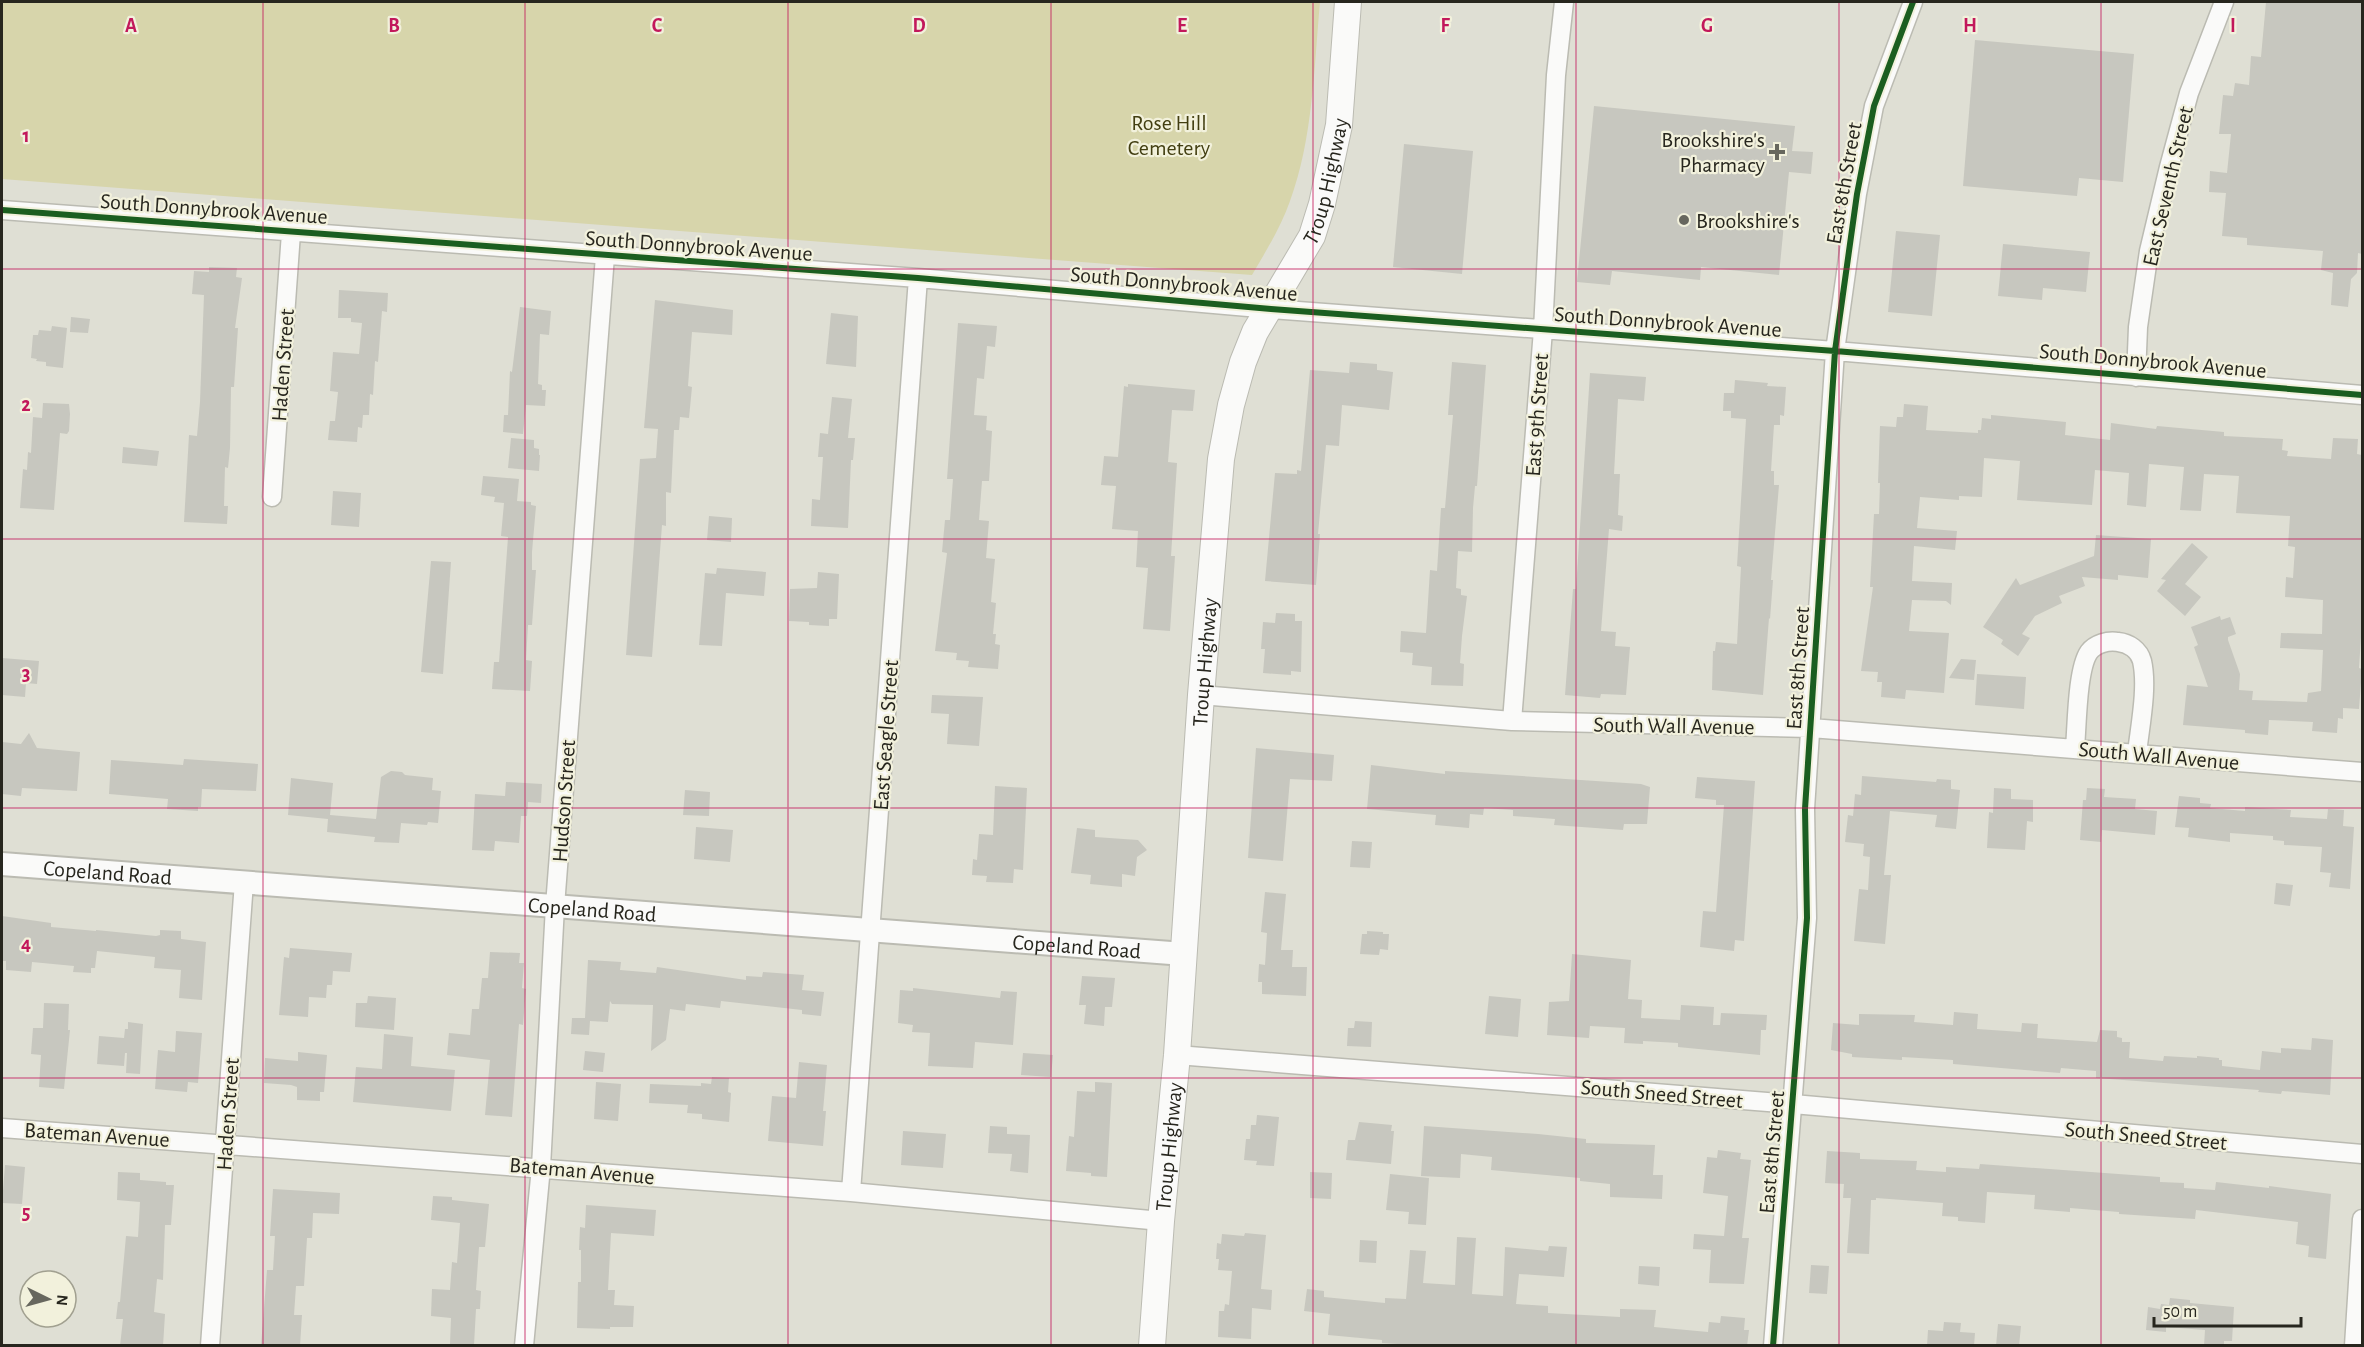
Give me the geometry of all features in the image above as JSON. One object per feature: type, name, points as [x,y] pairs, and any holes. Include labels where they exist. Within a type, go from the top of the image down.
[{"type":"main road","name":"Troup Highway","points":[[1152,1346],[1177,1055],[1201,695],[1221,459],[1231,405],[1243,362],[1256,332],[1312,236],[1322,204],[1339,125],[1348,2]]},
{"type":"street","name":"East 9th Street","points":[[1512,721],[1543,330],[1556,75],[1564,2]]},
{"type":"street","name":"East 8th Street","points":[[1773,1346],[1807,918],[1805,808],[1835,351],[1857,194],[1874,106],[1912,2]]},
{"type":"street","name":"East Seventh Street","points":[[2136,377],[2138,327],[2149,251],[2189,93],[2224,2]]},
{"type":"street","name":"South Donnybrook Avenue","points":[[2,210],[918,278],[1271,309],[1835,351],[2362,395]]},
{"type":"street","name":"Haden Street","points":[[272,497],[291,233]]},
{"type":"street","name":"Hudson Street","points":[[524,1346],[541,1167],[555,906],[605,256]]},
{"type":"street","name":"East Seagle Street","points":[[851,1192],[918,278]]},
{"type":"street","points":[[2074,748],[2082,667],[2089,652],[2098,644],[2117,641],[2133,646],[2141,658],[2144,676],[2138,753]]},
{"type":"street","name":"South Wall Avenue","points":[[1201,695],[1512,721],[1811,728],[2362,772]]},
{"type":"street","name":"Copeland Road","points":[[2,864],[1184,954]]},
{"type":"street","name":"Haden Street","points":[[210,1346],[244,882]]},
{"type":"street","name":"South Sneed Street","points":[[1177,1055],[1793,1104],[2362,1155]]},
{"type":"street","name":"Bateman Avenue","points":[[2,1128],[541,1167],[851,1192],[1161,1221]]},
{"type":"street","points":[[2354,1346],[2362,1219]]},
{"type":"green space","name":"Rose Hill Cemetery","points":[[2,2],[1320,2],[1304,153],[1282,220],[1252,275],[2,179]]},
{"type":"building","points":[[2266,2],[2362,2],[2362,254],[2358,253],[2357,273],[2351,279],[2348,307],[2331,305],[2333,273],[2321,270],[2323,251],[2247,245],[2247,238],[2222,236],[2226,193],[2209,192],[2210,171],[2227,173],[2231,134],[2219,134],[2223,95],[2233,96],[2235,83],[2249,85],[2251,56],[2261,57]]},
{"type":"building","points":[[1975,40],[2134,54],[2123,182],[2079,178],[2077,196],[1963,186]]},
{"type":"building","name":"Brookshire's","points":[[1594,106],[1795,126],[1792,151],[1813,152],[1811,174],[1789,172],[1779,275],[1701,267],[1700,280],[1612,271],[1610,285],[1577,282]]},
{"type":"building","points":[[1404,144],[1473,151],[1462,274],[1393,267]]},
{"type":"building","points":[[1896,231],[1940,235],[1932,316],[1888,312]]},
{"type":"building","points":[[2003,244],[2090,252],[2086,292],[2043,288],[2042,300],[1998,296]]},
{"type":"building","points":[[209,267],[237,268],[236,277],[242,278],[235,328],[238,328],[234,387],[231,387],[230,448],[228,468],[225,467],[224,506],[228,506],[227,524],[184,522],[189,435],[197,436],[200,402],[204,295],[192,294],[194,271],[209,272]]},
{"type":"building","points":[[339,290],[388,293],[387,312],[382,311],[378,362],[375,361],[369,415],[363,415],[362,428],[358,427],[357,442],[328,440],[330,421],[335,421],[338,392],[330,391],[333,352],[359,354],[362,323],[351,322],[351,318],[338,318]]},
{"type":"building","points":[[655,300],[733,310],[732,335],[692,332],[688,386],[692,387],[689,418],[680,417],[679,430],[674,430],[671,493],[666,492],[666,526],[662,525],[652,657],[626,655],[640,459],[656,458],[658,429],[644,428]]},
{"type":"building","points":[[520,307],[551,311],[549,335],[540,334],[538,384],[542,385],[542,390],[546,390],[545,406],[526,405],[523,434],[503,432],[504,415],[508,415],[510,371],[512,372]]},
{"type":"building","points":[[831,313],[858,316],[856,367],[826,364]]},
{"type":"building","points":[[71,317],[90,319],[88,333],[70,332]]},
{"type":"building","points":[[958,323],[997,326],[995,347],[987,346],[984,379],[977,378],[974,415],[987,416],[986,430],[992,431],[989,481],[982,481],[979,520],[989,521],[986,558],[995,559],[991,602],[996,603],[993,634],[996,634],[995,644],[1000,645],[998,669],[968,667],[969,661],[956,660],[957,653],[935,651],[947,553],[942,552],[945,520],[950,520],[953,479],[947,479]]},
{"type":"building","points":[[52,326],[67,328],[63,368],[46,366],[46,362],[31,358],[33,335],[38,335],[39,330],[51,331]]},
{"type":"building","points":[[1350,362],[1377,364],[1377,370],[1393,372],[1389,410],[1342,405],[1339,446],[1326,445],[1316,585],[1265,581],[1275,473],[1297,474],[1297,470],[1301,471],[1310,370],[1349,373]]},
{"type":"building","points":[[1452,362],[1486,365],[1477,486],[1475,486],[1473,508],[1472,552],[1458,551],[1456,588],[1461,589],[1461,595],[1467,596],[1460,663],[1464,664],[1463,686],[1431,685],[1432,667],[1412,665],[1413,653],[1400,652],[1401,631],[1426,633],[1430,570],[1437,571],[1441,508],[1445,508],[1453,415],[1448,415]]},
{"type":"building","points":[[1590,373],[1646,377],[1644,401],[1618,399],[1614,474],[1620,474],[1618,515],[1623,516],[1622,531],[1609,529],[1601,631],[1616,632],[1615,646],[1630,647],[1626,695],[1601,694],[1600,698],[1565,695],[1573,589],[1576,589]]},
{"type":"building","points":[[1735,380],[1786,387],[1784,416],[1780,415],[1780,425],[1774,425],[1771,471],[1774,471],[1774,485],[1779,485],[1763,695],[1712,690],[1713,651],[1715,651],[1716,642],[1737,644],[1741,567],[1737,566],[1746,419],[1731,418],[1731,411],[1723,411],[1724,393],[1734,393]]},
{"type":"building","points":[[1128,384],[1195,390],[1193,411],[1172,410],[1168,462],[1177,463],[1171,556],[1175,556],[1170,631],[1143,629],[1148,568],[1136,567],[1138,531],[1112,529],[1116,486],[1101,485],[1104,456],[1118,457],[1124,386],[1128,387]]},
{"type":"building","points":[[832,397],[852,399],[848,438],[855,438],[853,460],[851,460],[848,528],[811,526],[812,499],[820,500],[823,457],[818,457],[820,433],[828,434]]},
{"type":"building","points":[[43,403],[69,404],[69,431],[67,434],[60,433],[54,510],[20,508],[23,469],[27,470],[28,452],[31,453],[33,417],[42,418]]},
{"type":"building","points":[[1904,404],[1928,406],[1926,430],[1978,433],[1978,430],[1981,430],[1982,418],[1991,419],[1991,415],[2066,422],[2065,435],[2110,440],[2111,423],[2156,429],[2157,426],[2224,432],[2224,436],[2283,439],[2282,450],[2288,451],[2287,456],[2331,459],[2333,438],[2358,439],[2357,454],[2362,455],[2362,622],[2359,668],[2362,669],[2359,709],[2343,708],[2343,719],[2338,718],[2337,733],[2312,731],[2313,722],[2269,720],[2268,735],[2245,733],[2245,730],[2183,725],[2187,685],[2208,687],[2194,647],[2198,645],[2191,627],[2220,616],[2221,620],[2230,617],[2236,634],[2228,637],[2228,640],[2240,674],[2239,690],[2253,691],[2252,700],[2307,702],[2308,693],[2321,691],[2323,650],[2280,648],[2281,633],[2322,634],[2323,600],[2285,597],[2286,577],[2293,578],[2295,547],[2288,546],[2290,516],[2236,513],[2239,476],[2204,474],[2201,511],[2180,510],[2184,467],[2149,464],[2146,507],[2127,505],[2129,473],[2095,470],[2092,505],[2017,500],[2020,461],[1984,458],[1982,497],[1959,496],[1959,500],[1920,497],[1917,528],[1957,531],[1955,550],[1914,546],[1912,581],[1952,583],[1951,605],[1946,601],[1912,600],[1909,631],[1949,633],[1944,693],[1906,690],[1905,699],[1881,697],[1882,682],[1877,682],[1878,672],[1861,671],[1873,587],[1870,587],[1874,514],[1879,514],[1880,426],[1896,427],[1897,417],[1903,417]]},
{"type":"building","points":[[511,438],[534,440],[534,448],[539,449],[540,455],[539,471],[508,468]]},
{"type":"building","points":[[123,447],[159,451],[157,466],[122,463]]},
{"type":"building","points":[[483,476],[519,479],[517,501],[531,502],[531,505],[536,506],[532,570],[536,570],[532,625],[528,625],[526,660],[532,661],[530,691],[492,689],[494,662],[499,662],[508,537],[501,536],[504,503],[494,502],[495,497],[481,495]]},
{"type":"building","points":[[333,491],[361,493],[359,527],[331,525]]},
{"type":"building","points":[[709,516],[732,518],[731,542],[707,540]]},
{"type":"building","points":[[2096,535],[2151,539],[2148,578],[2118,575],[2118,580],[2082,577],[2085,586],[2059,596],[2062,603],[2035,616],[2022,634],[2030,638],[2018,656],[2001,644],[2003,640],[1983,627],[2016,578],[2020,585],[2094,556]]},
{"type":"building","points":[[2192,543],[2208,557],[2185,584],[2201,597],[2185,616],[2157,591],[2166,580],[2161,579]]},
{"type":"building","points":[[431,561],[451,562],[443,674],[421,672]]},
{"type":"building","points":[[717,568],[766,572],[764,596],[726,593],[722,646],[699,645],[705,573],[716,574]]},
{"type":"building","points":[[818,572],[839,574],[837,619],[829,619],[829,626],[789,621],[790,589],[817,588]]},
{"type":"building","points":[[1276,613],[1295,614],[1295,621],[1302,621],[1301,672],[1291,671],[1291,675],[1263,673],[1265,649],[1261,649],[1263,622],[1275,623]]},
{"type":"building","points":[[2,658],[39,661],[37,684],[26,683],[25,697],[2,695]]},
{"type":"building","points":[[1961,659],[1976,660],[1974,680],[1949,678]]},
{"type":"building","points":[[1977,674],[2026,677],[2024,709],[1975,705]]},
{"type":"building","points":[[932,695],[983,697],[979,746],[947,744],[949,714],[931,713]]},
{"type":"building","points":[[29,733],[37,748],[80,752],[77,791],[22,788],[21,796],[2,794],[2,742],[21,744]]},
{"type":"building","points":[[1256,748],[1334,755],[1332,781],[1290,779],[1283,861],[1248,858]]},
{"type":"building","points":[[184,759],[258,764],[256,791],[202,789],[201,807],[198,807],[198,811],[167,809],[168,799],[109,794],[111,760],[183,765]]},
{"type":"building","points":[[1371,765],[1445,774],[1445,771],[1641,784],[1650,787],[1647,824],[1624,824],[1623,830],[1554,825],[1555,819],[1513,816],[1513,810],[1484,808],[1483,815],[1470,814],[1469,828],[1435,825],[1436,815],[1367,809]]},
{"type":"building","points":[[391,771],[433,778],[432,790],[441,791],[438,823],[428,822],[427,825],[401,823],[399,843],[374,842],[375,837],[327,832],[328,819],[288,815],[291,778],[333,783],[330,815],[376,819],[381,777]]},
{"type":"building","points":[[1862,776],[1936,782],[1937,779],[1951,780],[1951,789],[1960,790],[1956,829],[1935,827],[1937,815],[1890,811],[1884,875],[1891,875],[1885,944],[1854,941],[1859,889],[1868,890],[1870,857],[1863,856],[1864,844],[1845,842],[1848,815],[1853,816],[1855,794],[1861,795]]},
{"type":"building","points":[[1697,777],[1755,781],[1744,941],[1735,940],[1734,951],[1700,947],[1703,911],[1716,912],[1724,805],[1716,805],[1716,800],[1695,798]]},
{"type":"building","points":[[506,782],[542,784],[541,803],[528,802],[527,816],[521,816],[519,843],[495,841],[494,851],[472,850],[475,794],[505,796]]},
{"type":"building","points":[[995,786],[1027,788],[1023,870],[1014,869],[1013,883],[986,882],[987,876],[972,875],[973,859],[977,860],[979,834],[993,835]]},
{"type":"building","points":[[1994,788],[2011,789],[2011,799],[2033,800],[2033,822],[2027,821],[2025,850],[1987,848],[1989,812],[1993,813]]},
{"type":"building","points":[[2087,788],[2105,789],[2104,797],[2136,799],[2135,809],[2157,811],[2155,835],[2102,830],[2101,842],[2080,840],[2083,800],[2086,800]]},
{"type":"building","points":[[685,790],[710,792],[709,816],[683,815]]},
{"type":"building","points":[[2179,796],[2200,798],[2200,803],[2211,804],[2210,808],[2245,811],[2245,807],[2291,810],[2290,817],[2327,819],[2328,809],[2344,810],[2343,826],[2354,827],[2350,889],[2329,887],[2331,873],[2320,872],[2322,847],[2284,845],[2284,841],[2273,840],[2273,836],[2230,833],[2230,842],[2188,837],[2189,828],[2175,827]]},
{"type":"building","points":[[696,827],[733,830],[730,862],[694,859]]},
{"type":"building","points":[[1077,828],[1095,830],[1095,837],[1138,840],[1147,850],[1137,857],[1135,876],[1122,874],[1122,887],[1090,884],[1091,875],[1071,873]]},
{"type":"building","points":[[1352,841],[1372,842],[1370,868],[1350,867]]},
{"type":"building","points":[[2276,883],[2293,885],[2290,906],[2274,904]]},
{"type":"building","points":[[1265,892],[1286,894],[1281,950],[1293,950],[1292,967],[1307,967],[1306,996],[1262,994],[1262,982],[1258,982],[1259,964],[1265,965],[1267,933],[1261,932]]},
{"type":"building","points":[[2,916],[51,923],[51,927],[96,931],[156,936],[160,935],[160,930],[181,931],[181,939],[206,942],[202,1000],[179,998],[181,970],[154,968],[155,957],[97,951],[95,968],[91,968],[91,973],[73,972],[74,966],[32,962],[31,972],[6,970],[6,961],[2,961]]},
{"type":"building","points":[[1367,931],[1389,934],[1388,950],[1380,949],[1379,955],[1360,954],[1362,934],[1367,934]]},
{"type":"building","points":[[290,948],[352,953],[350,972],[333,971],[332,985],[327,985],[326,998],[309,997],[308,1017],[279,1015],[284,957],[289,958]]},
{"type":"building","points":[[490,952],[520,953],[519,963],[524,963],[522,988],[526,989],[523,1025],[519,1024],[512,1117],[485,1115],[490,1060],[447,1055],[449,1033],[470,1035],[472,1009],[479,1009],[482,978],[488,978]]},
{"type":"building","points":[[1572,954],[1631,960],[1628,999],[1642,1000],[1641,1018],[1680,1020],[1681,1005],[1714,1007],[1713,1025],[1720,1025],[1721,1013],[1767,1015],[1766,1030],[1761,1030],[1760,1055],[1678,1047],[1678,1043],[1643,1041],[1643,1044],[1624,1043],[1625,1028],[1590,1026],[1589,1038],[1547,1035],[1549,1002],[1569,1001]]},
{"type":"building","points":[[588,960],[621,962],[620,970],[656,973],[657,967],[746,980],[746,976],[762,977],[763,972],[804,975],[802,990],[824,992],[821,1016],[802,1014],[802,1010],[721,1001],[720,1008],[686,1004],[685,1011],[670,1009],[666,1040],[651,1051],[653,1005],[612,1004],[610,1001],[608,1022],[590,1021],[589,1035],[571,1034],[572,1018],[585,1018]]},
{"type":"building","points":[[1082,976],[1115,978],[1112,1007],[1105,1007],[1104,1026],[1084,1024],[1086,1005],[1079,1005]]},
{"type":"building","points":[[913,988],[1000,998],[1001,991],[1017,992],[1013,1045],[975,1042],[973,1068],[928,1066],[930,1033],[912,1032],[913,1025],[898,1023],[900,990],[913,991]]},
{"type":"building","points":[[368,996],[396,998],[394,1030],[355,1027],[356,1003],[367,1003]]},
{"type":"building","points":[[1489,996],[1521,999],[1518,1037],[1485,1034]]},
{"type":"building","points":[[44,1003],[69,1004],[68,1030],[70,1030],[64,1089],[39,1087],[41,1055],[31,1054],[33,1028],[43,1028]]},
{"type":"building","points":[[1954,1012],[1978,1014],[1977,1029],[2021,1032],[2022,1023],[2038,1024],[2037,1038],[2097,1042],[2100,1030],[2117,1031],[2117,1037],[2122,1038],[2122,1042],[2130,1042],[2129,1058],[2163,1061],[2164,1056],[2219,1058],[2222,1060],[2222,1066],[2260,1070],[2262,1051],[2281,1053],[2281,1048],[2311,1050],[2312,1038],[2333,1040],[2330,1095],[2282,1091],[2281,1094],[2258,1092],[2259,1090],[2096,1078],[2096,1071],[2061,1068],[2060,1073],[1953,1064],[1953,1060],[1852,1057],[1852,1054],[1831,1050],[1833,1023],[1859,1025],[1859,1014],[1915,1015],[1914,1022],[1953,1025]]},
{"type":"building","points":[[1355,1021],[1372,1022],[1371,1047],[1347,1046],[1348,1028],[1354,1028]]},
{"type":"building","points":[[128,1022],[143,1024],[140,1074],[126,1073],[127,1053],[125,1053],[124,1066],[97,1064],[99,1036],[124,1038]]},
{"type":"building","points":[[176,1031],[202,1033],[198,1083],[188,1082],[187,1092],[155,1089],[158,1050],[175,1052]]},
{"type":"building","points":[[384,1034],[413,1037],[411,1066],[455,1070],[451,1111],[353,1102],[356,1067],[382,1069]]},
{"type":"building","points":[[585,1051],[605,1053],[603,1072],[583,1070]]},
{"type":"building","points":[[298,1052],[327,1055],[324,1092],[320,1092],[320,1101],[297,1100],[297,1087],[291,1085],[264,1083],[265,1058],[298,1061]]},
{"type":"building","points":[[1023,1053],[1053,1055],[1051,1077],[1021,1075]]},
{"type":"building","points":[[799,1062],[827,1065],[823,1146],[768,1141],[772,1096],[796,1098]]},
{"type":"building","points":[[712,1077],[729,1078],[728,1092],[731,1093],[729,1122],[702,1119],[702,1114],[687,1113],[688,1105],[649,1103],[650,1084],[701,1086],[701,1083],[711,1084]]},
{"type":"building","points":[[596,1082],[621,1084],[618,1121],[594,1119]]},
{"type":"building","points":[[1095,1082],[1112,1083],[1107,1177],[1066,1171],[1069,1136],[1074,1137],[1077,1091],[1095,1092]]},
{"type":"building","points":[[1257,1115],[1279,1117],[1274,1166],[1256,1165],[1257,1161],[1244,1160],[1246,1139],[1250,1139],[1251,1125],[1256,1125]]},
{"type":"building","points":[[1359,1122],[1392,1125],[1391,1131],[1394,1131],[1391,1164],[1346,1160],[1348,1140],[1355,1140]]},
{"type":"building","points":[[990,1126],[1007,1127],[1007,1134],[1030,1135],[1028,1173],[1010,1171],[1012,1154],[988,1153]]},
{"type":"building","points":[[1424,1126],[1586,1139],[1586,1143],[1655,1145],[1653,1175],[1663,1175],[1662,1199],[1610,1197],[1610,1184],[1580,1181],[1580,1178],[1491,1170],[1492,1157],[1461,1154],[1460,1178],[1421,1176]]},
{"type":"building","points":[[903,1131],[946,1134],[943,1168],[901,1165]]},
{"type":"building","points":[[1718,1150],[1741,1153],[1740,1159],[1751,1160],[1742,1238],[1749,1238],[1744,1284],[1709,1283],[1711,1250],[1693,1249],[1694,1234],[1724,1236],[1728,1196],[1703,1193],[1707,1157],[1717,1158]]},
{"type":"building","points":[[1827,1151],[1860,1153],[1860,1159],[1917,1161],[1916,1170],[1946,1172],[1946,1167],[1979,1169],[1980,1164],[2160,1177],[2160,1182],[2184,1183],[2184,1188],[2215,1190],[2216,1182],[2331,1194],[2326,1259],[2308,1257],[2309,1246],[2296,1244],[2298,1222],[2196,1210],[2195,1219],[2070,1208],[2070,1212],[2034,1209],[2035,1195],[1987,1192],[1985,1223],[1958,1221],[1958,1217],[1942,1216],[1943,1203],[1876,1198],[1876,1200],[1871,1200],[1869,1254],[1847,1253],[1851,1198],[1843,1198],[1844,1184],[1825,1183]]},
{"type":"building","points":[[5,1165],[25,1167],[22,1204],[2,1203]]},
{"type":"building","points":[[118,1172],[140,1173],[140,1180],[166,1182],[166,1185],[174,1185],[171,1225],[165,1225],[163,1280],[157,1279],[154,1312],[165,1314],[163,1346],[120,1346],[123,1319],[116,1319],[118,1302],[120,1302],[126,1236],[138,1237],[140,1202],[117,1200]]},
{"type":"building","points":[[1310,1172],[1332,1173],[1331,1199],[1310,1198]]},
{"type":"building","points":[[1390,1174],[1429,1178],[1426,1225],[1408,1224],[1409,1212],[1386,1210]]},
{"type":"building","points":[[273,1189],[340,1193],[339,1214],[313,1213],[312,1238],[307,1238],[304,1286],[296,1286],[294,1315],[302,1315],[300,1346],[261,1346],[267,1270],[273,1270],[275,1236],[270,1236]]},
{"type":"building","points":[[433,1196],[489,1204],[485,1247],[479,1247],[476,1290],[481,1291],[480,1309],[476,1309],[474,1345],[450,1344],[451,1318],[431,1316],[432,1289],[450,1290],[452,1262],[457,1263],[460,1223],[431,1220]]},
{"type":"building","points":[[586,1205],[656,1210],[654,1236],[611,1233],[608,1290],[615,1290],[614,1305],[634,1306],[633,1327],[577,1328],[578,1282],[581,1282],[580,1227],[585,1228]]},
{"type":"building","points":[[1245,1233],[1266,1235],[1261,1289],[1272,1290],[1271,1310],[1252,1308],[1251,1339],[1218,1337],[1219,1311],[1224,1311],[1225,1304],[1229,1305],[1232,1271],[1218,1270],[1217,1243],[1221,1244],[1222,1234],[1244,1236]]},
{"type":"building","points":[[1457,1237],[1476,1238],[1472,1294],[1503,1296],[1505,1247],[1548,1251],[1549,1246],[1567,1247],[1564,1277],[1519,1274],[1516,1304],[1548,1306],[1548,1313],[1620,1317],[1620,1309],[1656,1310],[1654,1327],[1708,1332],[1709,1322],[1720,1323],[1721,1316],[1745,1318],[1744,1330],[1749,1330],[1747,1346],[1428,1346],[1382,1343],[1382,1340],[1328,1335],[1330,1314],[1304,1311],[1307,1289],[1324,1291],[1324,1297],[1385,1303],[1385,1298],[1406,1299],[1410,1250],[1426,1251],[1423,1283],[1455,1285]]},
{"type":"building","points":[[1360,1240],[1377,1241],[1376,1263],[1359,1262]]},
{"type":"building","points":[[1811,1265],[1829,1266],[1827,1294],[1809,1293]]},
{"type":"building","points":[[1639,1266],[1660,1267],[1659,1286],[1638,1284]]},
{"type":"building","points":[[2170,1298],[2190,1300],[2190,1303],[2234,1307],[2232,1341],[2224,1341],[2224,1346],[2204,1346],[2205,1330],[2166,1327],[2166,1332],[2146,1330],[2148,1307],[2160,1309],[2161,1304],[2169,1305]]},
{"type":"building","points":[[1944,1322],[1961,1323],[1960,1332],[1975,1333],[1974,1346],[1927,1346],[1928,1330],[1943,1331]]},
{"type":"building","points":[[1998,1324],[2021,1326],[2019,1346],[1996,1346]]},
{"type":"cycle path","points":[[1773,1346],[1807,918],[1805,809],[1835,351],[1857,194],[1874,106],[1913,2]]},
{"type":"cycle path","points":[[2,210],[918,278],[1271,309],[1835,351],[2362,395]]},
{"type":"place","name":"Brookshire's Pharmacy","points":[[1777,152]]},
{"type":"place","name":"Brookshire's","points":[[1684,220]]}]
